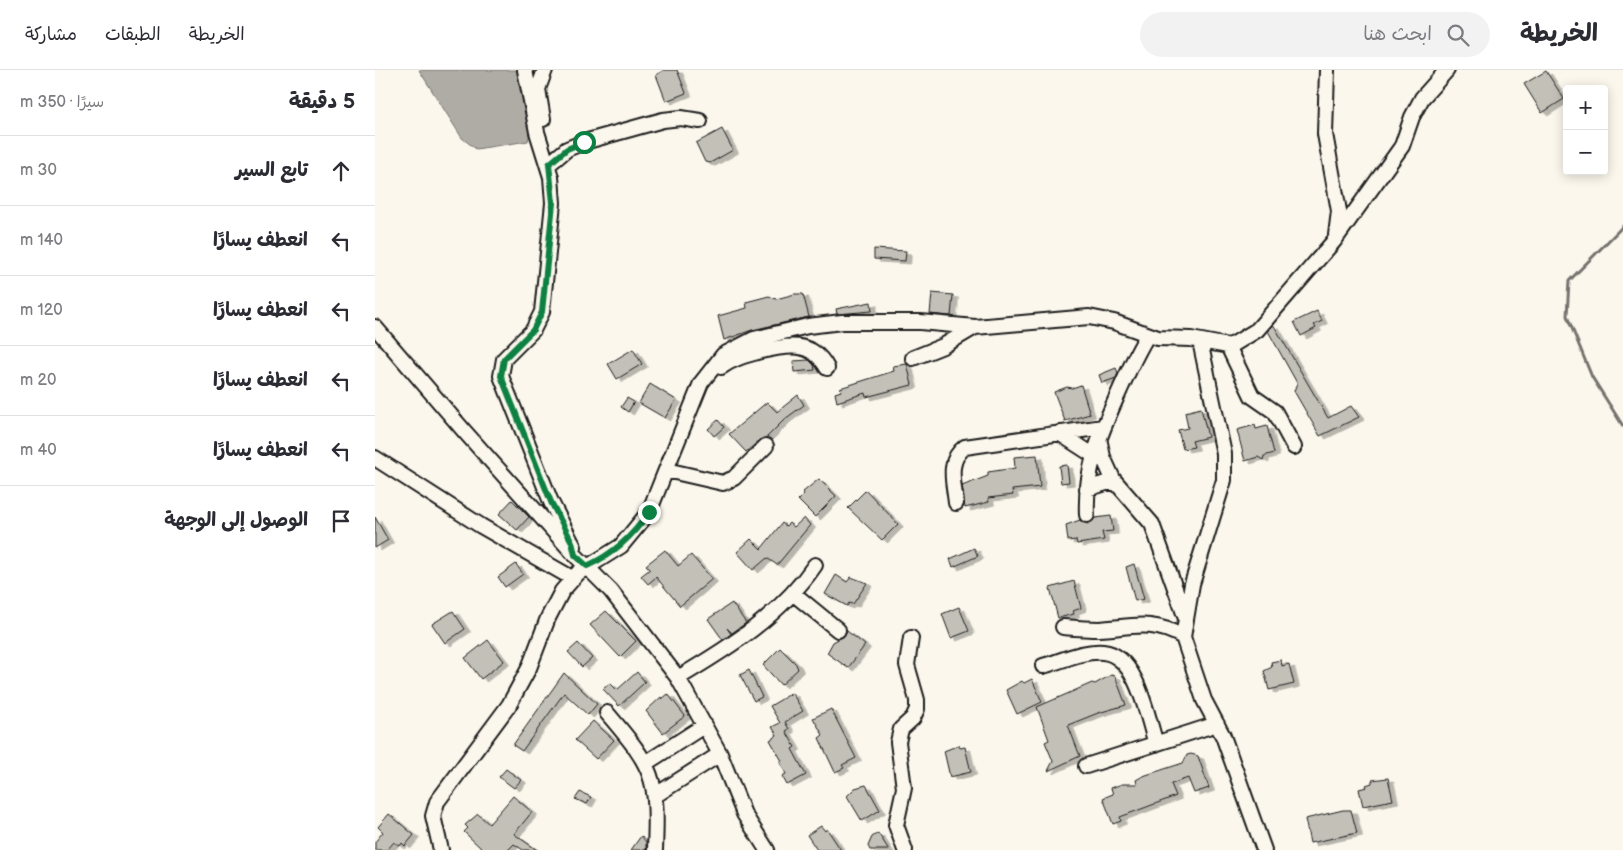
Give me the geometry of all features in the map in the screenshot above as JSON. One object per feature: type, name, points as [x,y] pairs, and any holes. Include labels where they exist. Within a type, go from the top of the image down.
[{"type":"street","points":[[525,70],[535,121],[547,158]]},
{"type":"street","points":[[545,70],[538,88],[553,203],[542,312],[533,330],[504,359],[501,376],[551,502],[572,542],[575,555]]},
{"type":"street","points":[[1327,70],[1324,113],[1326,146],[1339,211],[1334,241]]},
{"type":"street","points":[[441,850],[433,816],[434,809],[509,705],[529,668],[554,605],[572,578],[587,566],[621,546],[649,512],[701,383],[715,363],[743,343],[808,326],[842,322],[920,322],[975,327],[1089,317],[1114,322],[1147,336],[1200,341],[1228,346],[1243,341],[1257,330],[1334,241],[1403,146],[1412,117],[1422,98],[1447,70]]},
{"type":"street","points":[[547,158],[584,142],[663,120],[681,118],[700,121]]},
{"type":"street","points":[[375,327],[465,432],[575,555],[611,591],[678,678],[720,754],[744,814],[767,850]]},
{"type":"street","points":[[913,358],[943,346],[975,327]]},
{"type":"street","points":[[1087,515],[1087,489],[1093,455],[1101,432],[1131,365],[1147,336]]},
{"type":"street","points":[[1200,341],[1225,467],[1222,493],[1196,571],[1185,617],[1183,637],[1204,700],[1217,724],[1264,850]]},
{"type":"street","points":[[701,383],[735,358],[789,345],[801,346],[814,352],[827,368]]},
{"type":"street","points":[[1228,346],[1252,396],[1275,412],[1294,447]]},
{"type":"street","points":[[957,503],[952,465],[955,458],[965,447],[1059,433],[1101,432]]},
{"type":"street","points":[[1101,432],[1103,457],[1116,483],[1146,514],[1152,524],[1185,617]]},
{"type":"street","points":[[1059,433],[1093,455]]},
{"type":"street","points":[[666,470],[723,483],[734,478],[766,446]]},
{"type":"street","points":[[375,458],[481,526],[572,578]]},
{"type":"street","points":[[1087,489],[1106,483],[1116,483]]},
{"type":"street","points":[[678,678],[750,631],[795,594],[815,565]]},
{"type":"street","points":[[795,594],[837,630]]},
{"type":"street","points":[[1063,627],[1097,629],[1145,624],[1166,628],[1183,637]]},
{"type":"street","points":[[905,850],[896,825],[904,788],[897,742],[901,729],[913,718],[917,709],[917,700],[908,675],[907,656],[911,638]]},
{"type":"street","points":[[1043,666],[1089,653],[1103,652],[1116,656],[1127,664],[1133,676],[1156,744]]},
{"type":"street","points":[[607,713],[636,747],[646,763],[656,795],[655,850]]},
{"type":"street","points":[[1085,766],[1217,724]]},
{"type":"street","points":[[646,763],[705,725]]},
{"type":"street","points":[[656,795],[720,754]]},
{"type":"shaded area","points":[[419,70],[518,70],[532,125],[528,141],[476,149],[462,138]]},
{"type":"building","points":[[664,70],[677,70],[686,93],[666,101],[656,75]]},
{"type":"building","points":[[1546,71],[1563,100],[1542,113],[1524,84]]},
{"type":"building","points":[[722,129],[733,150],[710,163],[705,162],[696,143]]},
{"type":"building","points":[[874,249],[906,251],[905,261],[874,259]]},
{"type":"building","points":[[932,293],[953,295],[951,316],[930,314]]},
{"type":"building","points":[[803,294],[809,317],[752,330],[724,340],[718,316],[747,308],[746,302],[769,296],[776,299]]},
{"type":"building","points":[[871,302],[872,311],[837,314],[836,309]]},
{"type":"building","points":[[1317,311],[1322,321],[1314,325],[1316,328],[1301,336],[1294,322]]},
{"type":"building","points":[[1273,324],[1328,418],[1351,406],[1359,417],[1320,436],[1294,391],[1297,383],[1268,331]]},
{"type":"building","points":[[633,349],[642,364],[617,379],[608,364]]},
{"type":"building","points":[[809,360],[814,365],[815,370],[794,372],[793,361]]},
{"type":"building","points":[[907,364],[912,385],[866,397],[865,393],[837,402],[835,393],[841,391],[840,388],[894,371],[893,366]]},
{"type":"building","points":[[1116,368],[1118,373],[1116,378],[1102,383],[1099,375]]},
{"type":"building","points":[[650,384],[676,400],[665,418],[639,403]]},
{"type":"building","points":[[1081,385],[1090,414],[1065,421],[1054,392],[1067,387],[1072,388]]},
{"type":"building","points":[[798,395],[804,405],[785,419],[767,437],[760,440],[746,452],[729,434],[767,402],[777,412]]},
{"type":"building","points":[[627,398],[634,402],[628,412],[621,407]]},
{"type":"building","points":[[1201,408],[1208,437],[1192,441],[1194,447],[1183,449],[1178,430],[1188,428],[1185,412]]},
{"type":"building","points":[[718,420],[724,427],[714,436],[708,429]]},
{"type":"building","points":[[1255,425],[1256,429],[1267,426],[1274,453],[1264,456],[1263,460],[1258,457],[1245,461],[1237,430]]},
{"type":"building","points":[[1037,455],[1040,487],[1012,490],[1013,495],[988,498],[989,502],[965,508],[962,486],[988,476],[988,472],[1015,468],[1014,457]]},
{"type":"building","points":[[1067,465],[1069,482],[1061,483],[1059,466]]},
{"type":"building","points":[[819,479],[836,496],[815,517],[798,500],[804,494],[803,492]]},
{"type":"building","points":[[866,490],[898,524],[882,540],[848,508]]},
{"type":"building","points":[[512,500],[529,517],[517,530],[499,514]]},
{"type":"building","points":[[1111,516],[1113,531],[1102,532],[1104,540],[1077,544],[1076,540],[1068,541],[1066,525],[1080,520],[1088,524],[1095,518]]},
{"type":"building","points":[[375,517],[388,540],[375,548]]},
{"type":"building","points":[[804,518],[810,525],[777,565],[767,558],[753,570],[737,552],[751,539],[761,549],[782,523],[786,526],[789,523],[794,527]]},
{"type":"building","points":[[974,548],[978,556],[953,567],[950,559]]},
{"type":"building","points":[[665,550],[678,566],[691,555],[712,579],[680,606],[656,577],[648,584],[641,576],[650,569],[646,565]]},
{"type":"building","points":[[516,564],[523,574],[505,587],[498,577]]},
{"type":"building","points":[[1134,564],[1144,599],[1135,601],[1126,567]]},
{"type":"building","points":[[836,575],[847,582],[851,577],[867,583],[853,604],[849,603],[847,606],[825,594]]},
{"type":"building","points":[[1074,581],[1081,608],[1073,611],[1074,614],[1058,618],[1050,588]]},
{"type":"building","points":[[732,603],[746,623],[732,633],[727,628],[731,634],[723,640],[708,619]]},
{"type":"building","points":[[959,607],[969,631],[951,638],[942,614]]},
{"type":"building","points":[[453,611],[465,629],[445,643],[432,624]]},
{"type":"building","points":[[606,611],[636,641],[620,657],[590,625]]},
{"type":"building","points":[[847,631],[865,645],[848,668],[827,653],[833,642],[844,636]]},
{"type":"building","points":[[488,640],[504,661],[481,679],[465,658]]},
{"type":"building","points":[[578,643],[592,658],[582,667],[568,652]]},
{"type":"building","points":[[780,648],[796,664],[798,669],[781,685],[763,665]]},
{"type":"building","points":[[1281,660],[1282,666],[1289,664],[1294,684],[1269,690],[1264,671],[1272,667],[1271,662]]},
{"type":"building","points":[[749,670],[762,697],[754,701],[740,675]]},
{"type":"building","points":[[637,672],[645,682],[619,706],[603,689],[610,683],[617,690]]},
{"type":"building","points":[[564,673],[597,704],[588,715],[564,693],[522,751],[513,745]]},
{"type":"building","points":[[1111,675],[1115,676],[1126,705],[1098,713],[1068,725],[1080,756],[1048,771],[1053,761],[1045,742],[1049,740],[1037,707],[1092,683],[1095,684]]},
{"type":"building","points":[[1032,679],[1042,702],[1017,714],[1006,690],[1022,681],[1024,683]]},
{"type":"building","points":[[792,693],[803,711],[785,722],[789,729],[786,731],[795,747],[792,749],[806,775],[787,785],[782,776],[786,774],[780,762],[782,761],[770,740],[777,735],[772,727],[780,723],[770,706]]},
{"type":"building","points":[[668,694],[685,716],[663,733],[646,711],[661,697],[662,699]]},
{"type":"building","points":[[831,709],[856,758],[842,765],[844,768],[835,772],[819,738],[823,735],[813,718]]},
{"type":"building","points":[[593,721],[614,740],[596,759],[575,740]]},
{"type":"building","points":[[959,745],[960,748],[965,747],[971,772],[950,777],[944,751]]},
{"type":"building","points":[[1187,755],[1198,756],[1209,788],[1194,793],[1188,778],[1171,784],[1176,796],[1120,817],[1121,821],[1113,824],[1103,798],[1113,794],[1111,788],[1122,784],[1137,784],[1136,780],[1143,776],[1183,763]]},
{"type":"building","points":[[506,769],[521,780],[514,788],[499,777]]},
{"type":"building","points":[[1388,778],[1393,800],[1363,806],[1359,789],[1367,787],[1366,785],[1372,783],[1372,780]]},
{"type":"building","points":[[866,785],[880,810],[862,821],[847,796],[855,788]]},
{"type":"building","points":[[580,792],[591,797],[587,804],[575,799]]},
{"type":"building","points":[[513,796],[532,812],[514,834],[537,850],[523,850],[514,844],[508,850],[483,850],[464,832],[468,828],[465,825],[478,814],[489,824]]},
{"type":"building","points":[[1343,810],[1351,810],[1357,833],[1310,843],[1305,819]]},
{"type":"building","points":[[389,814],[414,835],[405,846],[402,843],[400,846],[394,842],[387,850],[375,850],[375,842],[383,832],[378,827]]},
{"type":"building","points":[[821,826],[825,831],[827,829],[841,850],[817,850],[807,835]]},
{"type":"building","points":[[878,833],[889,850],[870,850],[868,846],[872,837]]},
{"type":"building","points":[[641,836],[646,842],[646,850],[631,850]]},
{"type":"waterway","points":[[1623,226],[1569,281],[1567,316],[1592,377],[1623,426]]},
{"type":"route","points":[[584,142],[575,144],[559,154],[549,164],[553,203],[542,312],[529,336],[504,359],[501,376],[551,502],[572,542],[575,555],[587,566],[598,561],[621,546],[632,536],[649,512]]}]
